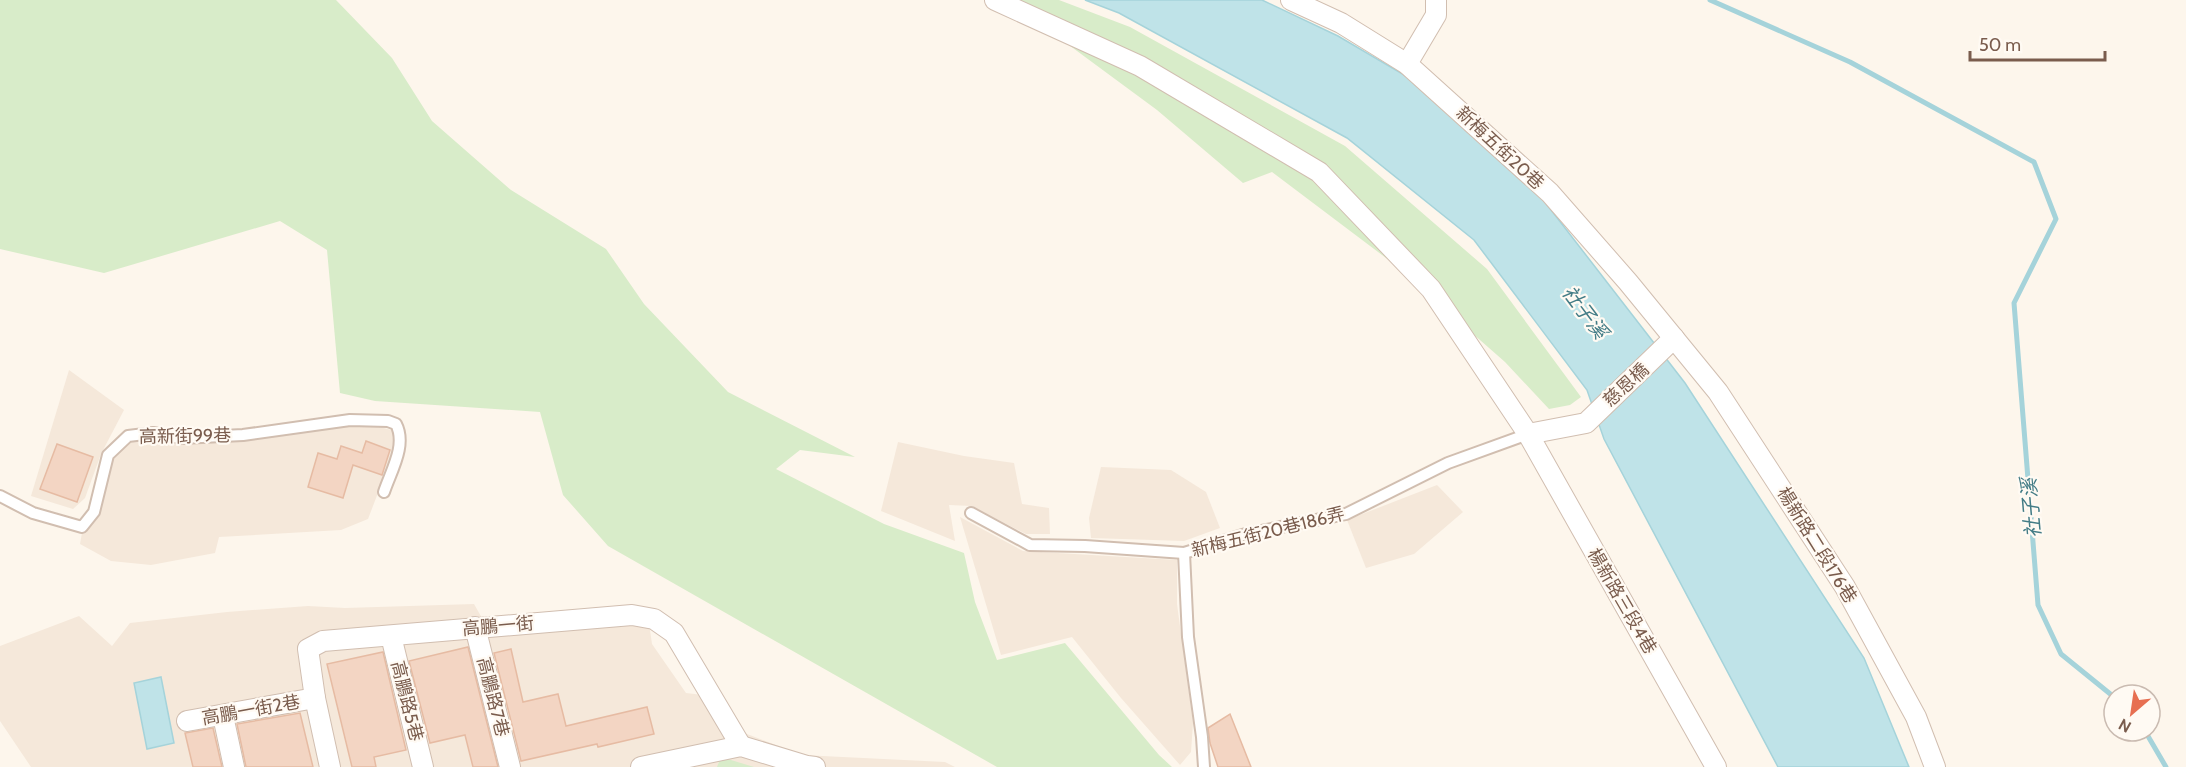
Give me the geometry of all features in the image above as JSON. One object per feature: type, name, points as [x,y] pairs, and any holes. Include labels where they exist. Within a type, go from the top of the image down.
[{"type":"street","name":"楊新路三段4巷","points":[[995,0],[1140,66],[1319,172],[1431,290],[1528,434],[1716,767]]},
{"type":"street","name":"新梅五街20巷","points":[[1291,0],[1341,23],[1407,64],[1550,193],[1628,282],[1670,342]]},
{"type":"street","points":[[1407,64],[1436,15],[1436,0]]},
{"type":"street","name":"慈恩橋","points":[[1586,423],[1670,342]]},
{"type":"street","name":"楊新路二段176巷","points":[[1670,342],[1718,392],[1845,587],[1916,717],[1935,767]]},
{"type":"street","name":"新梅五街20巷186弄","points":[[1528,434],[1586,423]]},
{"type":"street","name":"高鵬一街","points":[[330,767],[315,698],[308,649],[323,641],[632,615],[654,619],[674,633],[741,746]]},
{"type":"street","name":"高鵬路7巷","points":[[475,627],[510,767]]},
{"type":"street","name":"高鵬路5巷","points":[[391,636],[423,767]]},
{"type":"street","name":"高鵬一街2巷","points":[[187,721],[315,698]]},
{"type":"street","points":[[223,716],[234,767]]},
{"type":"street","points":[[641,767],[698,762],[741,746],[815,767]]},
{"type":"lane","name":"高新街99巷","points":[[0,496],[33,513],[82,527],[94,512],[108,455],[128,436],[153,433],[181,438],[243,435],[350,420],[388,421],[396,424],[401,432],[401,444],[384,492]]},
{"type":"lane","name":"新梅五街20巷186弄","points":[[1204,767],[1188,637],[1184,553],[1246,534],[1346,514],[1448,463],[1528,434]]},
{"type":"lane","points":[[971,513],[1030,545],[1085,546],[1184,553]]},
{"type":"shaded area","points":[[69,370],[124,410],[101,454],[85,498],[73,509],[31,496]]},
{"type":"shaded area","points":[[347,426],[380,427],[395,431],[396,446],[368,519],[341,530],[219,537],[215,553],[151,565],[111,561],[80,544],[82,533],[96,516],[112,459],[130,440],[169,443],[228,441]]},
{"type":"shaded area","points":[[898,442],[964,456],[1014,463],[1022,504],[1049,508],[1050,534],[1026,534],[971,506],[949,505],[955,541],[881,511]]},
{"type":"shaded area","points":[[1101,467],[1171,470],[1206,492],[1220,528],[1184,541],[1091,538],[1089,518]]},
{"type":"shaded area","points":[[1437,485],[1463,512],[1414,554],[1366,568],[1347,520]]},
{"type":"shaded area","points":[[960,517],[1023,551],[1177,560],[1177,604],[1193,723],[1191,752],[1180,765],[1121,698],[1072,637],[1001,655]]},
{"type":"shaded area","points":[[474,604],[486,625],[649,623],[652,644],[686,693],[711,696],[734,729],[802,755],[945,762],[955,767],[31,767],[0,721],[0,646],[79,616],[112,646],[130,623],[308,606],[345,608]]},
{"type":"green space","points":[[0,0],[336,0],[392,58],[432,121],[511,190],[606,249],[644,304],[728,392],[855,457],[800,450],[776,469],[884,524],[964,553],[975,602],[997,660],[1065,643],[1159,755],[1172,767],[997,767],[608,546],[563,495],[540,412],[375,401],[340,393],[327,250],[280,221],[104,273],[0,249]]},
{"type":"green space","points":[[1008,0],[1059,0],[1130,27],[1345,146],[1487,269],[1581,397],[1570,405],[1549,409],[1505,362],[1390,261],[1272,172],[1243,183],[1157,110]]},
{"type":"green space","points":[[721,757],[754,767],[717,767]]},
{"type":"water","points":[[1085,0],[1262,0],[1338,36],[1406,76],[1541,197],[1685,383],[1864,658],[1909,767],[1778,767],[1604,439],[1587,390],[1474,240],[1347,138],[1119,13]]},
{"type":"water","points":[[161,677],[174,743],[147,749],[134,683]]},
{"type":"building","points":[[366,441],[390,450],[382,475],[353,465],[343,498],[308,487],[318,453],[337,459],[341,446],[362,453]]},
{"type":"building","points":[[57,444],[93,457],[77,502],[40,489]]},
{"type":"building","points":[[468,647],[498,767],[473,767],[465,735],[430,743],[409,661]]},
{"type":"building","points":[[511,649],[523,702],[558,694],[566,726],[647,707],[654,734],[521,761],[494,653]]},
{"type":"building","points":[[383,652],[406,750],[374,757],[376,767],[352,767],[327,664]]},
{"type":"building","points":[[300,713],[313,767],[246,767],[237,724]]},
{"type":"building","points":[[1230,714],[1251,767],[1218,767],[1208,728]]},
{"type":"building","points":[[213,728],[222,767],[193,767],[185,733]]},
{"type":"waterway","name":"社子溪","points":[[1710,0],[1850,62],[2034,162],[2056,219],[2014,303],[2038,605],[2061,654],[2102,687]]},
{"type":"waterway","name":"社子溪","points":[[2152,743],[2166,767]]}]
